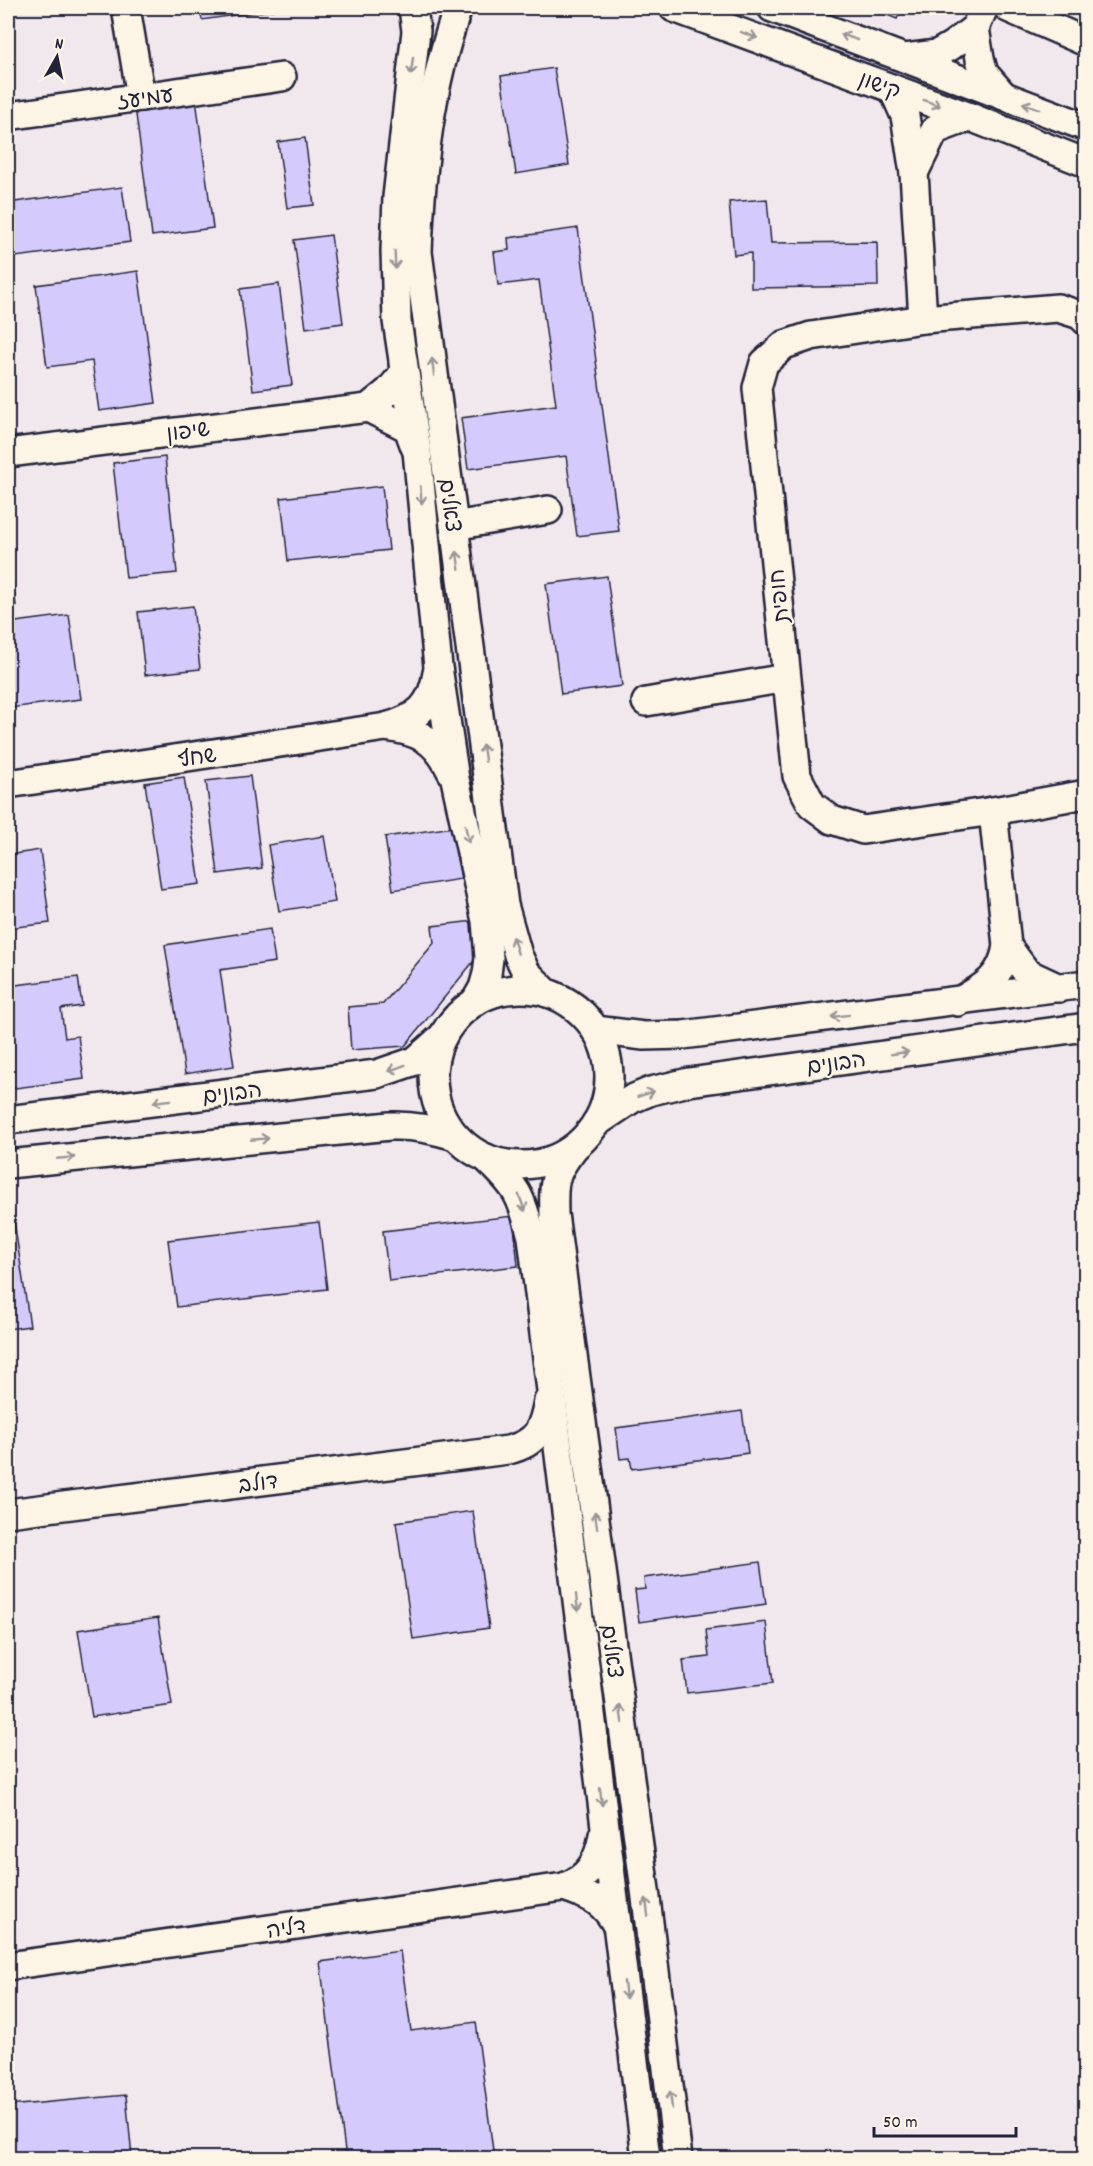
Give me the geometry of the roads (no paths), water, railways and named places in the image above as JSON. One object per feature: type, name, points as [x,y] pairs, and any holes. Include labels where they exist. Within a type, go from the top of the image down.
[{"type":"street","points":[[126,8],[141,97]]},
{"type":"street","name":"צאלים","points":[[413,8],[416,31],[397,197],[394,251],[397,321],[417,451],[438,668],[455,779],[486,921],[488,974],[475,1002]]},
{"type":"street","name":"צאלים","points":[[458,8],[450,29],[431,114],[420,191],[418,252],[504,905],[518,955],[526,972],[547,993]]},
{"type":"street","name":"קישון","points":[[674,8],[970,117],[1086,163]]},
{"type":"street","name":"קישון","points":[[772,8],[1086,127]]},
{"type":"street","points":[[1008,8],[1086,42]]},
{"type":"street","points":[[904,58],[938,54],[979,18]]},
{"type":"street","points":[[979,18],[980,59],[984,73],[1004,96]]},
{"type":"street","name":"עמיעז","points":[[8,116],[282,77]]},
{"type":"street","points":[[893,89],[905,116],[914,173],[923,319]]},
{"type":"street","points":[[914,173],[935,130],[970,117]]},
{"type":"street","name":"חופית","points":[[1086,321],[1080,315],[1058,308],[923,319],[811,336],[784,345],[764,363],[757,388],[798,776],[812,805],[832,820],[863,830],[993,811],[1086,794]]},
{"type":"street","points":[[397,321],[404,373],[389,391],[368,408],[408,428],[417,451]]},
{"type":"street","name":"שיפון","points":[[8,453],[368,408]]},
{"type":"street","points":[[454,526],[548,510]]},
{"type":"street","name":"שחף","points":[[8,784],[386,727],[412,717],[424,705],[434,692],[438,668]]},
{"type":"street","points":[[646,702],[786,678]]},
{"type":"street","name":"שחף","points":[[386,727],[407,730],[431,742],[439,750],[455,779]]},
{"type":"street","points":[[958,1002],[982,988],[995,977],[1002,967],[1007,946],[993,811]]},
{"type":"street","points":[[1007,946],[1027,973],[1059,988]]},
{"type":"street","name":"הבונים","points":[[595,1030],[644,1036],[683,1035],[1086,984]]},
{"type":"street","points":[[522,989],[547,993],[583,1014],[595,1030],[606,1053],[609,1077],[606,1101],[596,1124],[586,1137],[573,1149],[553,1159],[531,1164],[508,1164],[486,1158],[455,1136],[443,1118],[435,1098],[433,1076],[436,1055],[452,1022],[475,1002],[498,992],[522,989]]},
{"type":"street","name":"הבונים","points":[[596,1124],[632,1099],[651,1091],[689,1082],[1086,1028]]},
{"type":"street","name":"הבונים","points":[[8,1120],[377,1074],[415,1060],[444,1035]]},
{"type":"street","points":[[8,1164],[390,1126],[411,1125],[455,1136]]},
{"type":"street","name":"צאלים","points":[[573,1149],[559,1166],[555,1180],[554,1214],[678,2158]]},
{"type":"street","name":"צאלים","points":[[486,1158],[510,1181],[519,1195],[532,1237],[646,2158]]},
{"type":"street","name":"דולב","points":[[8,1513],[523,1447],[533,1440],[542,1426],[550,1391]]},
{"type":"street","name":"דולב","points":[[508,1450],[529,1455],[552,1468],[562,1484]]},
{"type":"street","name":"דליה","points":[[8,1966],[564,1887],[573,1884],[594,1866],[601,1851],[605,1826]]},
{"type":"street","name":"דליה","points":[[564,1887],[589,1896],[600,1903],[611,1914],[618,1929]]}]
